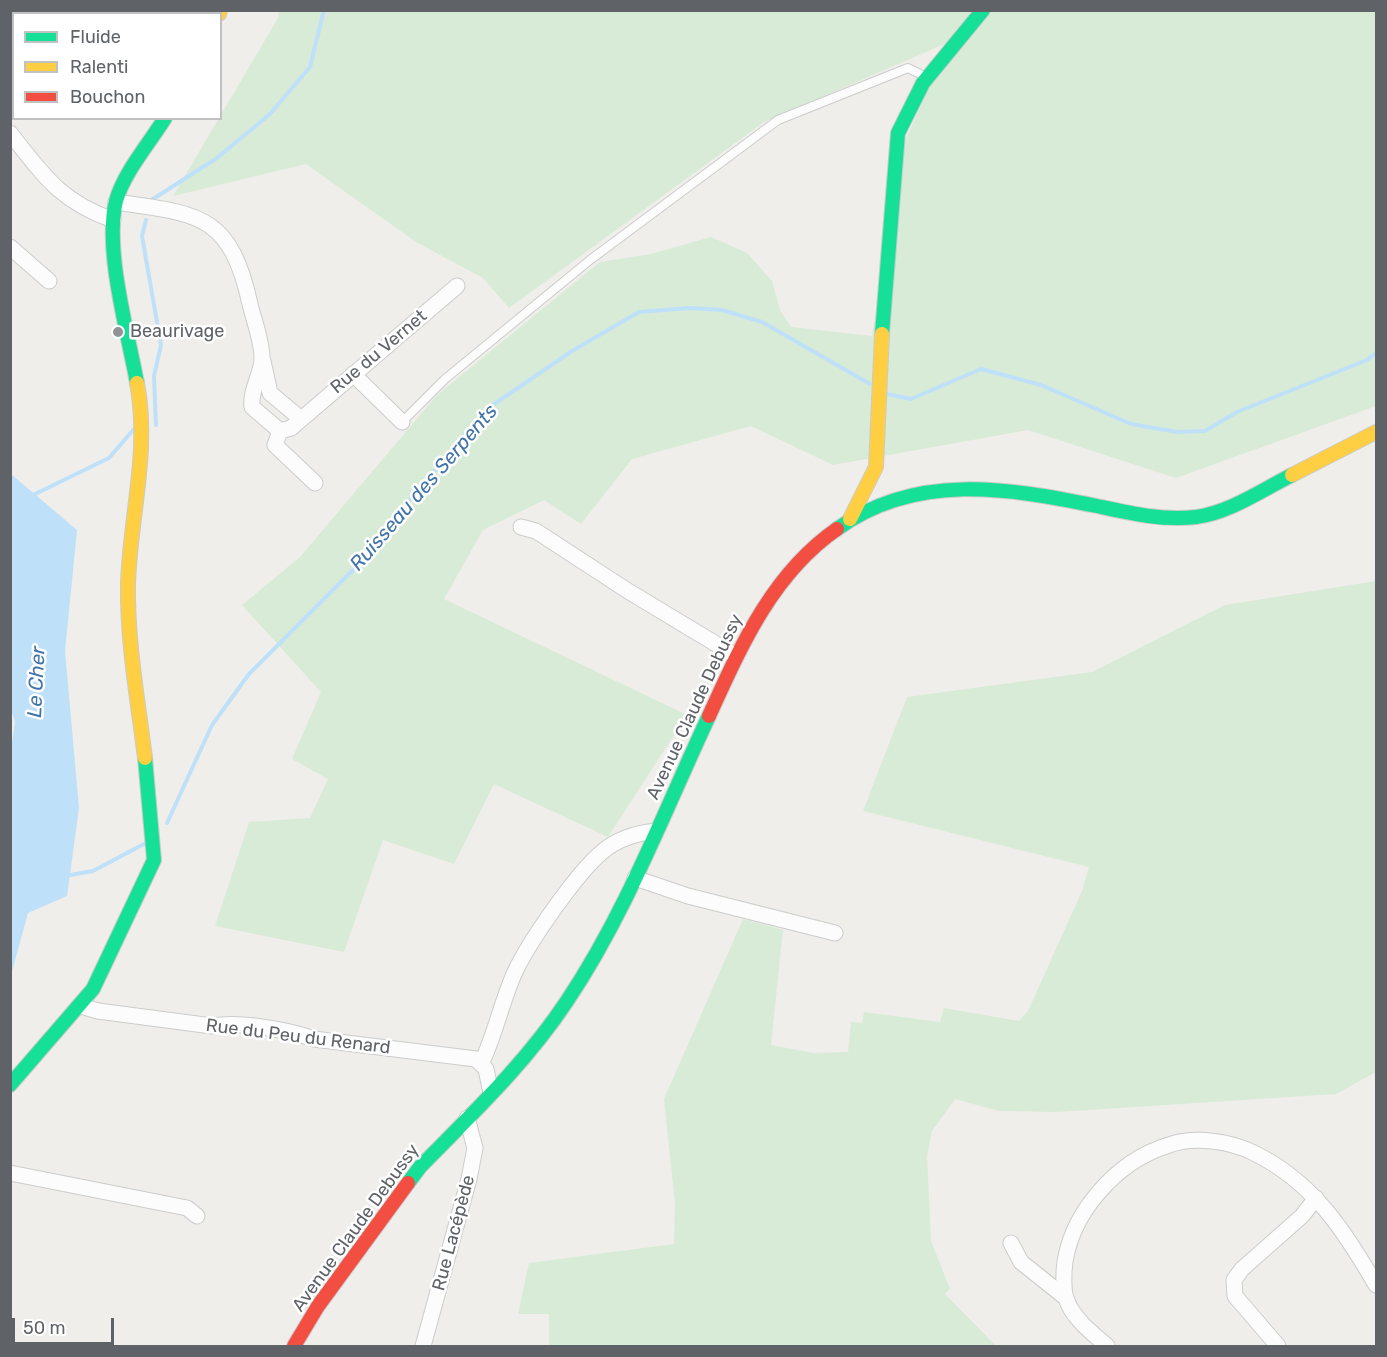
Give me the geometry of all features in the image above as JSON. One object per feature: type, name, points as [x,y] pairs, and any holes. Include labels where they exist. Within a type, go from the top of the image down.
[{"type":"street","points":[[850,519],[852,509],[871,480],[876,467],[881,344],[895,145],[905,111],[925,77],[983,10]]},
{"type":"street","points":[[10,1085],[81,1006],[93,988],[149,876],[154,860],[154,839],[130,627],[128,584],[143,441],[142,407],[138,375],[111,241],[116,202],[122,186],[164,120]]},
{"type":"street","points":[[10,133],[49,182],[69,200],[113,220]]},
{"type":"street","points":[[116,202],[186,212],[213,227],[239,261],[270,393],[301,419]]},
{"type":"street","points":[[10,247],[49,281]]},
{"type":"street","name":"Rue du Vernet","points":[[280,430],[291,428],[458,286]]},
{"type":"street","points":[[262,358],[254,387],[252,407],[280,430],[275,445],[315,483]]},
{"type":"street","points":[[352,374],[402,422]]},
{"type":"street","name":"Avenue Claude Debussy","points":[[294,1347],[318,1306],[420,1167],[518,1066],[567,1001],[607,936],[736,656],[758,616],[786,574],[819,541],[850,519],[898,500],[930,493],[983,488],[1021,490],[1151,517],[1196,517],[1222,510],[1377,432]]},
{"type":"street","points":[[522,527],[536,531],[628,591],[736,656]]},
{"type":"street","points":[[491,1094],[486,1069],[481,1064],[515,972],[532,943],[585,869],[603,851],[635,833],[656,831]]},
{"type":"street","points":[[635,878],[688,896],[835,933]]},
{"type":"street","name":"Rue du Peu du Renard","points":[[81,1006],[98,1011],[212,1026],[225,1024],[299,1034],[314,1039],[476,1059],[481,1064]]},
{"type":"street","name":"Rue Lacépède","points":[[423,1347],[469,1179],[475,1148],[467,1118]]},
{"type":"street","points":[[1065,1298],[1065,1264],[1069,1242],[1078,1221],[1097,1196],[1127,1167],[1147,1154],[1170,1144],[1193,1140],[1217,1142],[1252,1152],[1284,1171],[1316,1198],[1343,1228],[1377,1285]]},
{"type":"street","points":[[10,1173],[187,1208],[196,1216]]},
{"type":"street","points":[[1278,1347],[1235,1296],[1234,1280],[1242,1269],[1302,1216],[1316,1198]]},
{"type":"street","points":[[1011,1243],[1021,1262],[1065,1298],[1084,1326],[1107,1347]]},
{"type":"lane","points":[[402,422],[445,379],[590,260],[778,120],[908,68],[925,77]]},
{"type":"green space","points":[[279,11],[1376,11],[1376,406],[1176,478],[1028,430],[833,465],[751,426],[632,459],[581,524],[544,500],[483,530],[444,599],[687,715],[608,837],[494,784],[454,864],[383,840],[344,952],[215,926],[249,822],[310,818],[328,779],[292,759],[321,692],[242,605],[300,557],[437,395],[600,262],[651,254],[711,237],[747,253],[772,281],[780,310],[791,327],[872,336],[903,146],[933,78],[977,30],[764,122],[509,308],[483,278],[416,242],[306,164],[173,196],[218,120],[222,120],[222,113],[278,18]]},
{"type":"green space","points":[[1376,581],[1376,1072],[1336,1094],[1057,1112],[999,1111],[955,1099],[932,1131],[927,1156],[931,1241],[950,1289],[945,1294],[996,1346],[549,1346],[549,1314],[518,1314],[529,1263],[674,1244],[675,1204],[664,1099],[743,919],[783,930],[771,1045],[813,1053],[848,1052],[851,1022],[862,1023],[864,1012],[940,1022],[944,1008],[1019,1021],[1028,1011],[1082,891],[1089,867],[863,811],[907,697],[1092,672],[1225,605]]},
{"type":"water","name":"Le Cher","points":[[11,474],[77,530],[65,651],[79,808],[67,896],[28,913],[11,975],[10,757],[15,722],[10,706]]},
{"type":"waterway","points":[[150,201],[217,158],[270,114],[310,67],[324,10]]},
{"type":"waterway","points":[[146,220],[142,236],[161,345],[154,376],[156,425]]},
{"type":"waterway","name":"Ruisseau des Serpents","points":[[167,823],[212,725],[249,674],[369,554],[413,496],[487,409],[572,351],[639,312],[690,308],[722,310],[762,322],[870,384]]},
{"type":"waterway","name":"Ruisseau des Serpents","points":[[887,394],[911,399],[981,369],[1041,385],[1131,424],[1177,432],[1205,431],[1237,412],[1367,360],[1376,353]]},
{"type":"waterway","points":[[31,496],[109,458],[134,429]]},
{"type":"waterway","name":"Ruisseau des Serpents","points":[[65,876],[93,871],[144,844]]},
{"type":"traffic: fast","points":[[882,334],[898,133],[923,83],[983,10]]},
{"type":"traffic: fast","points":[[137,383],[115,266],[113,221],[116,201],[125,179],[164,120]]},
{"type":"traffic: fast","points":[[837,529],[867,511],[898,499],[931,492],[963,489],[1030,494],[1134,514],[1196,517],[1233,506],[1292,475]]},
{"type":"traffic: fast","points":[[408,1183],[420,1167],[516,1067],[567,1001],[608,933],[626,897],[709,716]]},
{"type":"traffic: fast","points":[[10,1085],[93,989],[154,860],[145,758]]},
{"type":"traffic: slow","points":[[850,519],[876,467],[882,334]]},
{"type":"traffic: slow","points":[[137,383],[140,408],[140,459],[129,559],[128,606],[133,671],[145,758]]},
{"type":"traffic: slow","points":[[1292,475],[1376,432]]},
{"type":"traffic: jam","points":[[709,716],[746,638],[776,589],[814,547],[837,529]]},
{"type":"traffic: jam","points":[[294,1346],[318,1306],[408,1183]]},
{"type":"place","name":"Beaurivage","points":[[118,332]]}]
